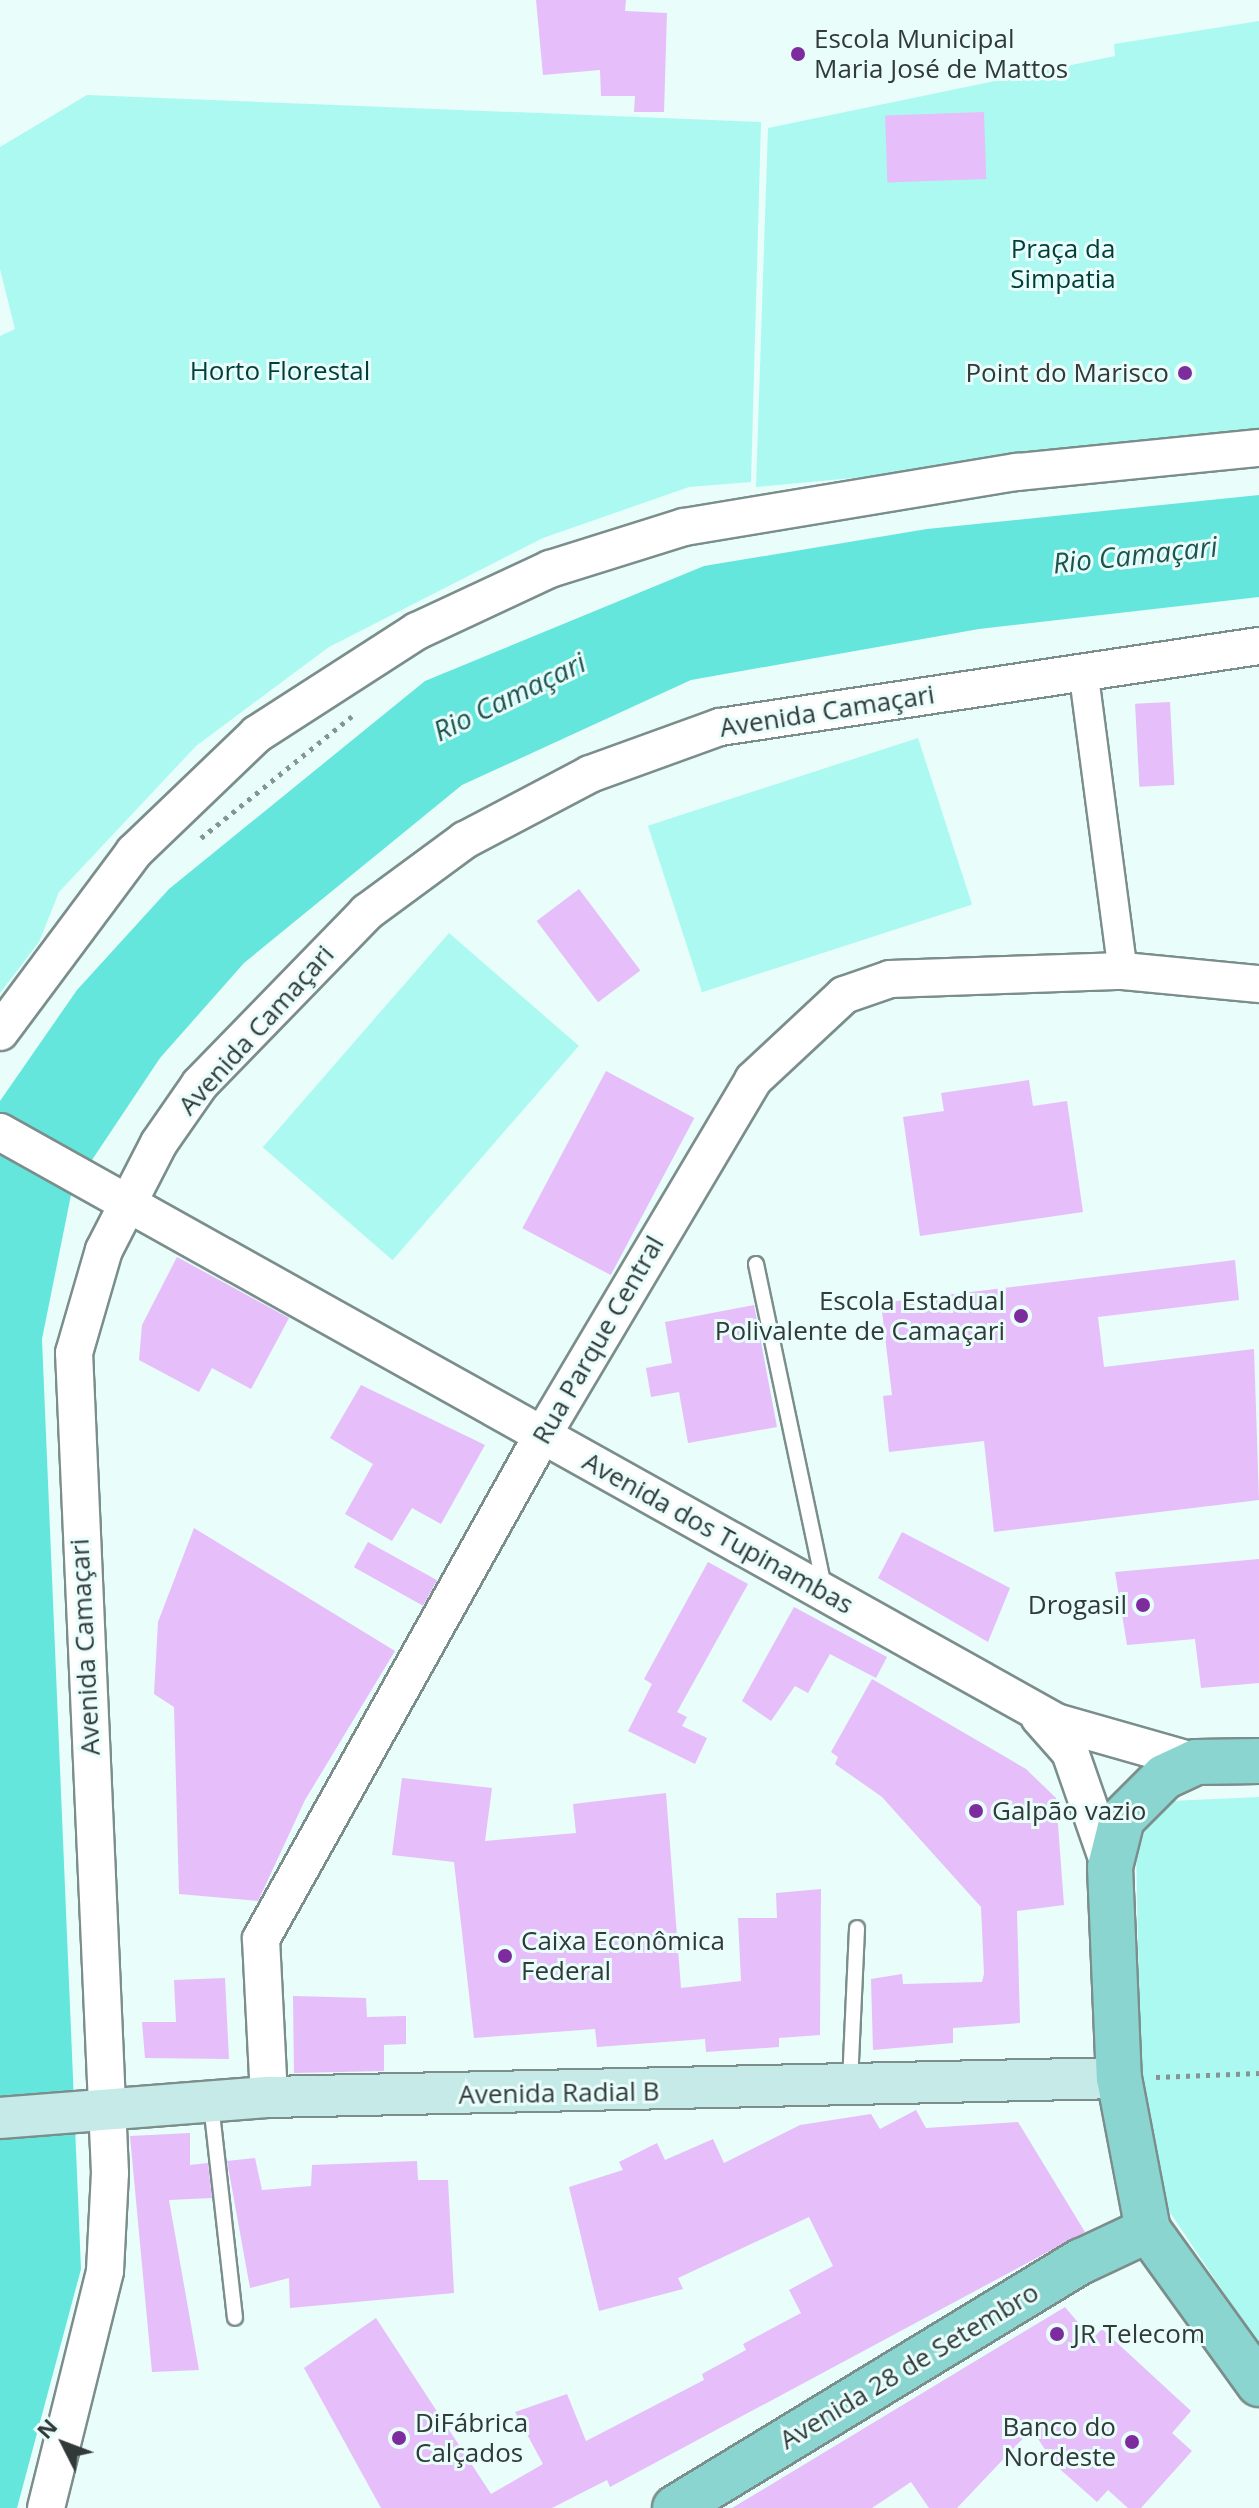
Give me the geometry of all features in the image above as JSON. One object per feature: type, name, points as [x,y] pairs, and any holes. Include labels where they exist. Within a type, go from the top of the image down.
[{"type":"main road","points":[[1259,1761],[1196,1762],[1164,1777],[1122,1819],[1110,1867],[1119,2078],[1148,2230],[1259,2384]]},
{"type":"main road","name":"Avenida Radial B","points":[[0,2118],[269,2097],[850,2089],[1119,2078]]},
{"type":"main road","name":"Avenida 28 de Setembro","points":[[675,2508],[1082,2261],[1148,2230]]},
{"type":"street","points":[[0,1032],[134,852],[257,734],[417,631],[550,569],[714,522],[1017,472],[1259,448]]},
{"type":"street","name":"Avenida Camaçari","points":[[46,2508],[105,2271],[95,2112],[74,1353],[111,1194],[200,1084],[286,989],[367,912],[465,840],[590,774],[720,727],[1083,669],[1259,646]]},
{"type":"street","points":[[1083,669],[1123,971]]},
{"type":"street","name":"Rua Parque Central","points":[[269,2097],[261,1939],[542,1436],[753,1080],[844,995],[890,979],[1123,971],[1259,984]]},
{"type":"street","name":"Avenida dos Tupinambas","points":[[0,1132],[1024,1702],[1096,1736],[1196,1762]]},
{"type":"street","name":"Avenida dos Tupinambas","points":[[1024,1702],[1070,1752],[1110,1867]]},
{"type":"lane","points":[[756,1264],[826,1594]]},
{"type":"lane","points":[[850,2089],[857,1928]]},
{"type":"lane","points":[[211,2102],[235,2318]]},
{"type":"path","points":[[192,845],[366,705]]},
{"type":"path","points":[[1119,2078],[1259,2073]]},
{"type":"green space","name":"Praça da Simpatia","points":[[1259,21],[1259,440],[756,487],[768,128],[1115,56],[1114,44]]},
{"type":"green space","name":"Horto Florestal","points":[[87,95],[761,122],[751,482],[689,487],[543,538],[329,647],[196,746],[59,892],[39,942],[0,993],[0,336],[15,329],[0,269],[0,147]]},
{"type":"green space","points":[[918,738],[972,904],[702,992],[648,826]]},
{"type":"green space","points":[[449,933],[579,1046],[392,1260],[263,1147]]},
{"type":"green space","points":[[1259,1797],[1259,2345],[1161,2199],[1141,2092],[1136,1846],[1154,1814],[1171,1801]]},
{"type":"water","name":"Rio Camaçari","points":[[1259,495],[1259,597],[979,629],[691,680],[462,785],[244,963],[160,1058],[72,1190],[42,1339],[81,2269],[17,2508],[0,2508],[0,1101],[77,990],[169,889],[425,681],[704,566],[927,529]]},
{"type":"building","points":[[536,0],[626,0],[625,11],[667,13],[664,112],[634,112],[635,96],[601,96],[600,70],[543,75]]},
{"type":"building","points":[[984,112],[986,179],[887,182],[885,115]]},
{"type":"building","points":[[1170,702],[1174,785],[1139,787],[1135,704]]},
{"type":"building","points":[[579,889],[640,970],[598,1002],[537,921]]},
{"type":"building","points":[[606,1071],[694,1118],[611,1275],[522,1228]]},
{"type":"building","points":[[1029,1080],[1033,1106],[1067,1101],[1083,1212],[920,1236],[903,1117],[944,1111],[941,1093]]},
{"type":"building","points":[[177,1257],[289,1318],[251,1389],[212,1368],[199,1392],[139,1360],[142,1325]]},
{"type":"building","points":[[1235,1260],[1239,1300],[1098,1317],[1104,1367],[1254,1349],[1259,1500],[994,1532],[984,1441],[889,1452],[883,1396],[892,1395],[881,1303]]},
{"type":"building","points":[[754,1305],[777,1427],[688,1443],[679,1392],[651,1397],[646,1368],[672,1363],[665,1322]]},
{"type":"building","points":[[361,1385],[485,1445],[441,1524],[412,1508],[392,1541],[345,1514],[373,1464],[330,1438]]},
{"type":"building","points":[[194,1528],[395,1651],[305,1800],[258,1901],[179,1894],[174,1707],[154,1694],[158,1622]]},
{"type":"building","points":[[902,1532],[1010,1588],[988,1642],[878,1578]]},
{"type":"building","points":[[368,1542],[437,1580],[423,1606],[354,1567]]},
{"type":"building","points":[[1259,1559],[1259,1683],[1201,1688],[1195,1639],[1127,1645],[1115,1572]]},
{"type":"building","points":[[708,1562],[748,1584],[677,1712],[687,1717],[682,1726],[707,1738],[695,1764],[628,1731],[652,1684],[644,1679]]},
{"type":"building","points":[[794,1607],[887,1657],[876,1678],[830,1654],[808,1693],[795,1686],[771,1721],[742,1701]]},
{"type":"building","name":"Galpão vazio","points":[[872,1679],[1026,1769],[1056,1798],[1064,1905],[1017,1911],[1020,2023],[953,2028],[953,2043],[873,2050],[871,1979],[902,1974],[903,1984],[982,1982],[984,1974],[981,1907],[882,1797],[835,1764],[838,1757],[831,1752]]},
{"type":"building","points":[[402,1778],[492,1788],[485,1841],[576,1833],[573,1804],[666,1793],[681,1988],[741,1981],[738,1918],[777,1918],[776,1893],[821,1889],[820,2035],[779,2038],[779,2047],[706,2052],[705,2039],[597,2047],[595,2029],[474,2038],[454,1862],[392,1855]]},
{"type":"building","points":[[225,1978],[229,2059],[145,2058],[142,2022],[176,2022],[174,1980]]},
{"type":"building","points":[[293,1996],[366,1998],[367,2017],[406,2016],[406,2044],[384,2045],[384,2071],[294,2073]]},
{"type":"building","points":[[916,2110],[926,2128],[1018,2122],[1085,2232],[610,2487],[607,2480],[552,2508],[381,2508],[304,2368],[376,2318],[491,2494],[543,2464],[515,2412],[567,2394],[586,2441],[704,2380],[702,2374],[746,2350],[743,2344],[801,2313],[789,2290],[833,2266],[809,2217],[678,2278],[683,2289],[599,2311],[569,2187],[623,2170],[619,2162],[657,2143],[665,2160],[713,2139],[724,2163],[800,2125],[871,2114],[880,2129]]},
{"type":"building","points":[[190,2133],[190,2165],[208,2163],[212,2198],[169,2200],[199,2370],[152,2372],[130,2136]]},
{"type":"building","points":[[255,2158],[262,2190],[311,2186],[312,2165],[417,2161],[418,2180],[448,2180],[454,2293],[290,2308],[289,2278],[250,2288],[227,2161]]},
{"type":"building","points":[[1065,2307],[1092,2339],[1102,2329],[1191,2411],[1172,2433],[1192,2451],[1141,2508],[1128,2508],[1108,2490],[1097,2502],[1054,2464],[1032,2429],[957,2508],[929,2508],[911,2482],[872,2508],[732,2508]]},
{"type":"place","name":"Escola Municipal Maria José de Mattos","points":[[798,54]]},
{"type":"place","name":"Point do Marisco","points":[[1185,373]]},
{"type":"place","name":"Escola Estadual Polivalente de Camaçari","points":[[1021,1316]]},
{"type":"place","name":"Drogasil","points":[[1143,1605]]},
{"type":"place","name":"Galpão vazio","points":[[976,1811]]},
{"type":"place","name":"Caixa Econômica Federal","points":[[505,1956]]},
{"type":"place","name":"JR Telecom","points":[[1057,2334]]},
{"type":"place","name":"DiFábrica Calçados","points":[[399,2438]]},
{"type":"place","name":"Banco do Nordeste","points":[[1132,2442]]}]
